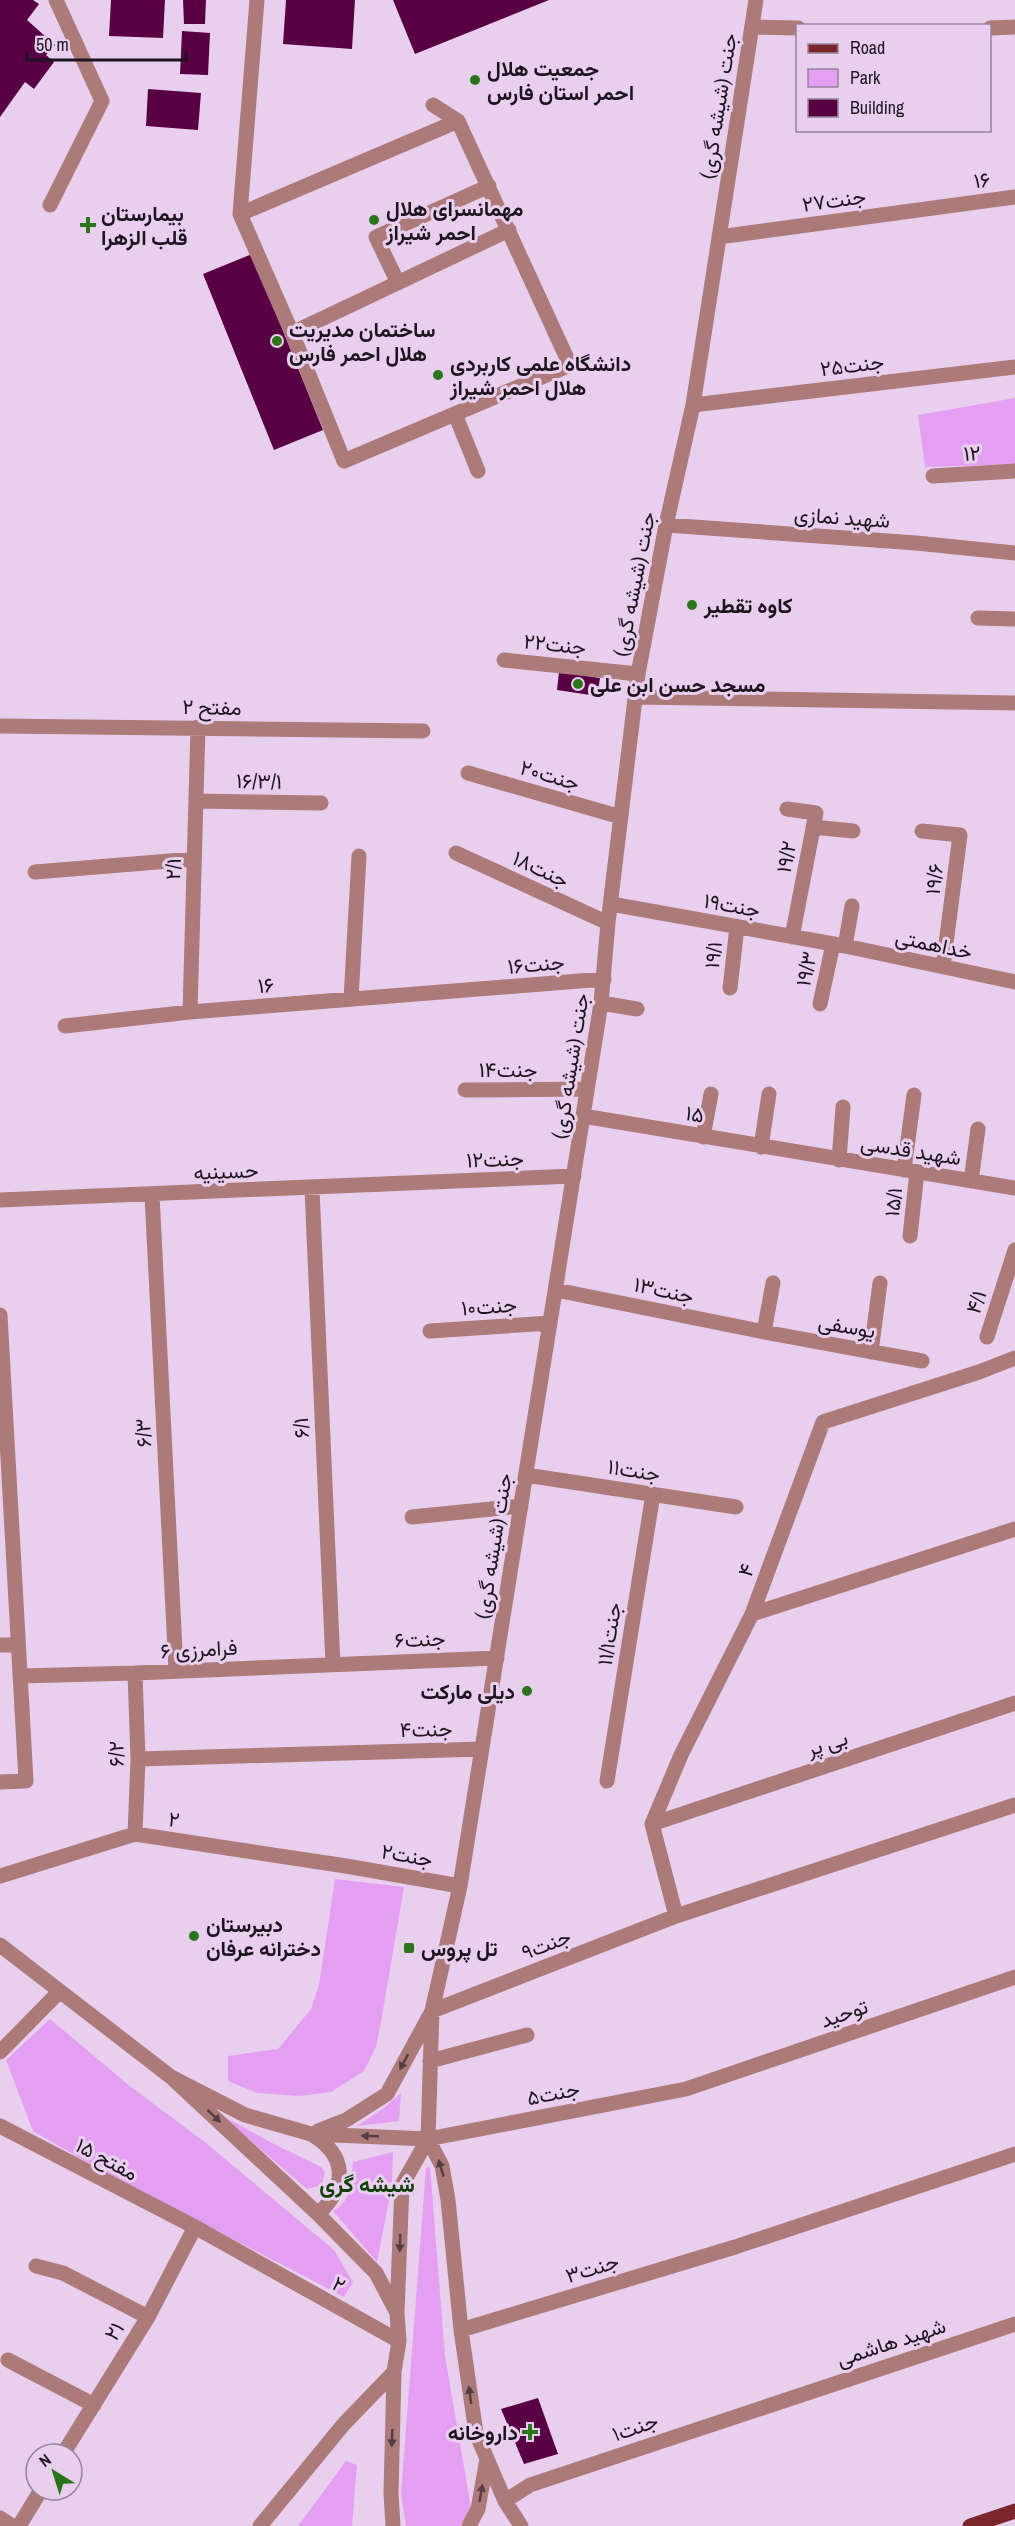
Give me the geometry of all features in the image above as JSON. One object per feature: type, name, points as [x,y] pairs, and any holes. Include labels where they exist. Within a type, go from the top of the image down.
[{"type":"main road","points":[[970,2526],[1015,2511]]},
{"type":"street","points":[[50,205],[102,101],[56,0]]},
{"type":"street","points":[[257,0],[240,214],[344,461],[570,365],[458,121],[433,105]]},
{"type":"street","name":"جنت (شیشه گری)","points":[[428,2139],[432,2011],[460,1886],[601,1003],[608,923],[638,674],[666,525],[693,405],[756,0]]},
{"type":"street","points":[[752,27],[796,28]]},
{"type":"street","points":[[991,28],[1015,27]]},
{"type":"street","points":[[240,214],[458,121]]},
{"type":"street","points":[[398,283],[376,237],[489,186]]},
{"type":"street","name":"۱۶","points":[[955,205],[1015,197]]},
{"type":"street","name":"جنت۲۷","points":[[719,237],[955,205]]},
{"type":"street","points":[[292,333],[508,230]]},
{"type":"street","name":"جنت۲۵","points":[[693,405],[1015,367]]},
{"type":"street","points":[[455,414],[478,471]]},
{"type":"street","name":"۱۲","points":[[933,476],[1015,471]]},
{"type":"street","name":"شهید نمازی","points":[[666,525],[916,543],[1015,553]]},
{"type":"street","points":[[978,618],[1015,619]]},
{"type":"street","name":"جنت۲۲","points":[[504,660],[638,674]]},
{"type":"street","points":[[635,697],[1015,703]]},
{"type":"street","name":"مفتح ۲","points":[[0,726],[423,731]]},
{"type":"street","name":"۲/۱","points":[[190,1012],[198,727]]},
{"type":"street","name":"جنت۲۰","points":[[468,773],[621,818]]},
{"type":"street","name":"۱۶/۳/۱","points":[[196,801],[321,803]]},
{"type":"street","name":"۱۹/۲","points":[[787,809],[816,813],[792,937]]},
{"type":"street","points":[[813,827],[853,831]]},
{"type":"street","name":"۱۹/۶","points":[[921,831],[960,835],[943,967]]},
{"type":"street","name":"جنت۱۸","points":[[456,853],[608,923]]},
{"type":"street","points":[[351,999],[360,856]]},
{"type":"street","points":[[35,872],[194,859]]},
{"type":"street","name":"جنت۱۹","points":[[611,904],[839,945]]},
{"type":"street","name":"۱۹/۳","points":[[820,1004],[852,906]]},
{"type":"street","name":"۱۹/۱","points":[[730,988],[737,927]]},
{"type":"street","name":"خداهمتی","points":[[839,945],[1015,982]]},
{"type":"street","name":"جنت۱۶","points":[[471,991],[604,980]]},
{"type":"street","name":"۱۶","points":[[65,1026],[190,1012],[471,991]]},
{"type":"street","points":[[601,1003],[638,1009]]},
{"type":"street","name":"جنت۱۴","points":[[465,1090],[587,1089]]},
{"type":"street","points":[[703,1137],[711,1094]]},
{"type":"street","points":[[761,1147],[769,1094]]},
{"type":"street","name":"۱۵/۱","points":[[910,1236],[910,1171],[914,1095]]},
{"type":"street","points":[[839,1160],[843,1107]]},
{"type":"street","name":"۱۵","points":[[583,1116],[800,1153]]},
{"type":"street","points":[[971,1181],[978,1130]]},
{"type":"street","name":"شهید قدسی","points":[[800,1153],[1015,1188]]},
{"type":"street","name":"جنت۱۲","points":[[453,1181],[574,1176]]},
{"type":"street","name":"حسینیه","points":[[0,1200],[312,1189],[453,1181]]},
{"type":"street","name":"۶/۱","points":[[312,1189],[333,1665]]},
{"type":"street","name":"۶/۳","points":[[152,1195],[176,1670]]},
{"type":"street","name":"۴/۱","points":[[987,1337],[1015,1250]]},
{"type":"street","points":[[871,1352],[880,1282]]},
{"type":"street","points":[[764,1332],[772,1283]]},
{"type":"street","name":"جنت۱۳","points":[[556,1290],[764,1332]]},
{"type":"street","points":[[0,1315],[5,1500],[18,1645],[26,1781],[0,1782]]},
{"type":"street","name":"جنت۱۰","points":[[430,1332],[550,1323]]},
{"type":"street","name":"یوسفی","points":[[764,1332],[922,1361]]},
{"type":"street","name":"۴","points":[[652,1824],[681,1755],[752,1614],[823,1422],[979,1372],[1015,1358]]},
{"type":"street","name":"جنت۱۱","points":[[526,1474],[736,1507]]},
{"type":"street","name":"جنت۱۱/۱","points":[[607,1781],[653,1494]]},
{"type":"street","points":[[412,1517],[521,1506]]},
{"type":"street","points":[[752,1614],[1015,1529]]},
{"type":"street","points":[[0,1645],[18,1645]]},
{"type":"street","name":"جنت۶","points":[[381,1661],[497,1658]]},
{"type":"street","name":"فرامرزی ۶","points":[[20,1676],[333,1665],[381,1661]]},
{"type":"street","name":"۶/۲","points":[[135,1673],[138,1759],[135,1834]]},
{"type":"street","name":"بی پر","points":[[652,1824],[1015,1703]]},
{"type":"street","name":"جنت۴","points":[[138,1759],[482,1749]]},
{"type":"street","name":"جنت۹","points":[[432,2011],[676,1916],[1015,1805]]},
{"type":"street","points":[[652,1824],[676,1916]]},
{"type":"street","name":"۲","points":[[0,1876],[135,1834],[346,1866]]},
{"type":"street","name":"جنت۲","points":[[346,1866],[460,1886]]},
{"type":"street","points":[[0,1945],[171,2077],[318,2214],[376,2273],[397,2313]]},
{"type":"street","name":"توحید","points":[[686,2089],[1015,1977]]},
{"type":"street","points":[[0,2052],[60,1991]]},
{"type":"street","points":[[312,2134],[345,2120],[387,2094],[432,2011]]},
{"type":"street","points":[[430,2061],[527,2036]]},
{"type":"street","points":[[171,2077],[244,2115],[312,2134],[326,2142],[335,2155],[340,2171],[339,2188],[331,2202],[318,2214]]},
{"type":"street","name":"جنت۵","points":[[312,2134],[428,2139],[686,2089]]},
{"type":"street","name":"مفتح ۱۵","points":[[0,2126],[195,2227]]},
{"type":"street","points":[[393,2526],[391,2493],[394,2372],[399,2342],[397,2313],[402,2185],[428,2139]]},
{"type":"street","points":[[428,2139],[442,2166],[446,2189],[461,2330],[476,2433],[506,2501],[521,2526]]},
{"type":"street","name":"جنت۳","points":[[461,2330],[735,2247],[1015,2154]]},
{"type":"street","name":"۲","points":[[195,2227],[399,2342]]},
{"type":"street","name":"۲۱","points":[[70,2442],[148,2317],[195,2227]]},
{"type":"street","points":[[36,2266],[63,2273],[148,2317]]},
{"type":"street","name":"شهید هاشمی","points":[[780,2400],[1015,2324]]},
{"type":"street","points":[[8,2360],[94,2404]]},
{"type":"street","points":[[260,2526],[343,2425],[394,2372]]},
{"type":"street","name":"جنت۱","points":[[506,2501],[530,2485],[780,2400]]},
{"type":"street","points":[[469,2526],[478,2509],[487,2459]]},
{"type":"street","points":[[391,2493],[400,2526]]},
{"type":"street","points":[[19,2526],[34,2502]]},
{"type":"street","points":[[0,2518],[12,2526]]},
{"type":"green space","points":[[1015,398],[1015,464],[925,467],[918,415]]},
{"type":"green space","points":[[335,1879],[404,1887],[376,2047],[364,2071],[331,2092],[300,2096],[257,2093],[228,2081],[228,2056],[278,2049],[311,2009],[319,1985]]},
{"type":"green space","points":[[50,2019],[131,2087],[206,2143],[334,2250],[353,2282],[344,2297],[106,2173],[33,2131],[6,2060]]},
{"type":"green space","points":[[401,2093],[399,2121],[357,2126],[384,2108]]},
{"type":"green space","points":[[219,2114],[321,2167],[325,2172],[322,2185],[307,2189]]},
{"type":"green space","points":[[393,2152],[392,2185],[377,2262],[333,2211],[344,2202],[347,2196],[351,2184],[353,2162]]},
{"type":"green space","points":[[430,2167],[445,2356],[471,2508],[460,2526],[406,2526],[401,2494],[426,2168]]},
{"type":"green space","points":[[346,2461],[357,2465],[352,2526],[298,2526]]},
{"type":"building","points":[[0,0],[33,0],[39,4],[27,20],[55,45],[46,55],[54,62],[34,89],[25,82],[0,117]]},
{"type":"building","points":[[111,0],[165,0],[163,38],[109,36]]},
{"type":"building","points":[[183,0],[206,0],[205,24],[184,24]]},
{"type":"building","points":[[286,0],[355,0],[352,49],[283,44]]},
{"type":"building","points":[[393,0],[549,0],[415,54]]},
{"type":"building","points":[[182,31],[210,33],[208,75],[180,74]]},
{"type":"building","points":[[148,89],[201,93],[198,130],[146,126]]},
{"type":"building","points":[[252,254],[323,430],[274,450],[203,274]]},
{"type":"building","name":"مسجد حسن ابن علی","points":[[559,672],[600,678],[597,696],[557,690]]},
{"type":"building","name":"داروخانه","points":[[538,2398],[558,2454],[524,2464],[501,2409]]},
{"type":"place","name":"جمعیت هلال احمر استان فارس","points":[[475,80]]},
{"type":"place","name":"مهمانسرای هلال احمر شیراز","points":[[374,220]]},
{"type":"place","name":"بیمارستان قلب الزهرا","points":[[88,225]]},
{"type":"place","name":"ساختمان مدیریت هلال احمر فارس","points":[[277,341]]},
{"type":"place","name":"دانشگاه علمی کاربردی هلال احمر شیراز","points":[[438,375]]},
{"type":"place","name":"کاوه تقطیر","points":[[692,605]]},
{"type":"place","name":"مسجد حسن ابن علی","points":[[578,684]]},
{"type":"place","name":"دیلی مارکت","points":[[527,1691]]},
{"type":"place","name":"دبیرستان دخترانه عرفان","points":[[194,1936]]},
{"type":"place","name":"تل پروس","points":[[409,1948]]},
{"type":"place","name":"داروخانه","points":[[530,2432]]},
{"type":"district","name":"شیشه گری","points":[[367,2184]]}]
